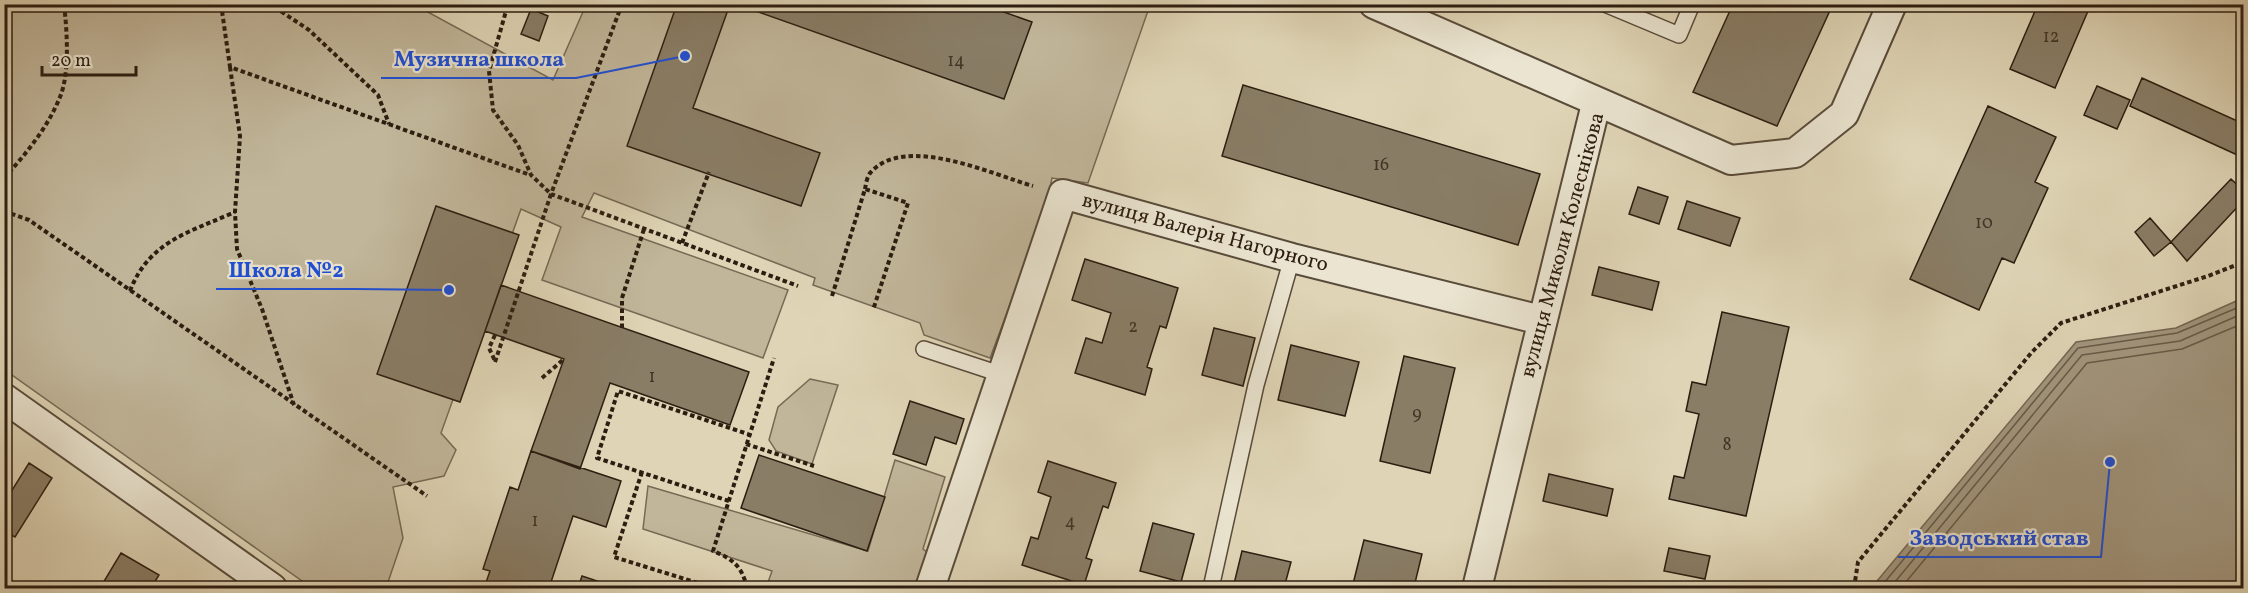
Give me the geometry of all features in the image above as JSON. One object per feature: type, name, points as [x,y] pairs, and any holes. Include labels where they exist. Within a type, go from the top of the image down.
[{"type":"street","points":[[1374,4],[1596,104]]},
{"type":"street","name":"вулиця Миколи Колеснікова","points":[[1477,588],[1541,320],[1596,104],[1731,160],[1795,153],[1844,114],[1892,4]]},
{"type":"street","name":"вулиця Валерія Нагорного","points":[[930,588],[1000,374],[1063,194],[1292,258],[1541,320]]},
{"type":"street","points":[[4,398],[272,588]]},
{"type":"lane","points":[[1605,4],[1679,34],[1692,4]]},
{"type":"lane","points":[[1211,588],[1256,385],[1292,258]]},
{"type":"lane","points":[[924,349],[1000,374]]},
{"type":"path","points":[[4,178],[29,151],[61,96],[68,38],[64,4]]},
{"type":"path","points":[[221,4],[240,136],[235,212],[237,249],[262,309],[295,406]]},
{"type":"path","points":[[279,4],[282,12],[309,30],[378,95],[389,124]]},
{"type":"path","points":[[508,4],[489,71],[493,110],[518,145],[531,175],[550,194],[798,286]]},
{"type":"path","points":[[495,335],[489,348],[495,362],[550,194],[622,4]]},
{"type":"path","points":[[230,67],[531,175]]},
{"type":"path","points":[[832,296],[869,173],[892,157],[936,156],[1063,194]]},
{"type":"path","points":[[682,243],[709,172]]},
{"type":"path","points":[[865,189],[908,203],[873,310]]},
{"type":"path","points":[[4,211],[29,220],[427,496]]},
{"type":"path","points":[[130,291],[137,271],[161,247],[190,229],[235,212]]},
{"type":"path","points":[[622,328],[622,298],[644,229]]},
{"type":"path","points":[[1854,588],[1858,562],[1865,552],[2032,352],[2061,323],[2208,276],[2244,262]]},
{"type":"path","points":[[747,588],[744,576],[734,559],[713,551],[748,434],[774,358]]},
{"type":"path","points":[[542,378],[564,359]]},
{"type":"path","points":[[729,501],[597,458],[618,391],[748,434]]},
{"type":"path","points":[[746,444],[814,466]]},
{"type":"path","points":[[642,472],[614,557],[714,588]]},
{"type":"shaded area","points":[[4,5],[415,5],[553,80],[586,5],[1150,5],[1088,183],[1052,178],[1044,214],[990,358],[924,335],[920,323],[813,285],[815,278],[594,193],[582,217],[788,290],[763,358],[542,280],[561,227],[521,209],[441,433],[456,450],[444,476],[393,487],[403,538],[386,588],[312,588],[5,370]]},
{"type":"shaded area","points":[[810,379],[838,385],[812,464],[776,451],[769,440],[778,407]]},
{"type":"shaded area","points":[[895,460],[945,477],[923,549],[946,567],[939,588],[766,588],[772,571],[643,529],[648,486],[868,551]]},
{"type":"water","points":[[2243,298],[2243,588],[1877,588],[1877,581],[2076,342],[2176,328]]},
{"type":"building","points":[[677,4],[730,4],[693,108],[820,153],[801,206],[627,146]]},
{"type":"building","points":[[736,4],[981,4],[1032,22],[1004,99]]},
{"type":"building","points":[[1733,4],[1833,4],[1777,126],[1693,92]]},
{"type":"building","points":[[2038,4],[2091,4],[2055,88],[2010,69]]},
{"type":"building","points":[[531,9],[548,16],[539,41],[521,34]]},
{"type":"building","points":[[2142,78],[2244,124],[2244,158],[2130,106]]},
{"type":"building","points":[[1243,85],[1540,174],[1518,245],[1222,156]]},
{"type":"building","points":[[2097,86],[2130,100],[2117,129],[2084,115]]},
{"type":"building","points":[[1988,106],[2056,137],[2035,182],[2048,188],[2014,263],[2002,258],[1979,310],[1910,279]]},
{"type":"building","points":[[2231,179],[2244,191],[2244,200],[2187,261],[2171,242]]},
{"type":"building","points":[[1638,187],[1668,197],[1659,224],[1629,214]]},
{"type":"building","points":[[1687,201],[1740,218],[1730,246],[1678,229]]},
{"type":"building","points":[[436,206],[519,235],[460,402],[377,374]]},
{"type":"building","points":[[2150,218],[2171,242],[2154,256],[2135,232]]},
{"type":"building","points":[[1085,259],[1178,288],[1166,328],[1160,326],[1147,367],[1152,369],[1145,395],[1075,373],[1086,338],[1102,343],[1111,313],[1072,300]]},
{"type":"building","points":[[1599,267],[1659,282],[1652,310],[1592,295]]},
{"type":"building","points":[[501,285],[749,372],[730,425],[610,383],[580,469],[531,451],[564,359],[485,331]]},
{"type":"building","points":[[1722,312],[1789,327],[1746,516],[1669,499],[1674,476],[1684,478],[1699,414],[1686,411],[1692,382],[1706,385]]},
{"type":"building","points":[[1214,328],[1255,338],[1243,386],[1202,375]]},
{"type":"building","points":[[1291,345],[1359,362],[1345,416],[1278,400]]},
{"type":"building","points":[[1404,356],[1455,368],[1430,473],[1380,461]]},
{"type":"building","points":[[910,401],[964,419],[956,444],[935,437],[926,465],[893,454]]},
{"type":"building","points":[[531,451],[621,481],[606,527],[573,516],[550,585],[560,588],[484,588],[490,571],[483,569],[510,487],[518,490]]},
{"type":"building","points":[[759,455],[885,497],[867,551],[741,508]]},
{"type":"building","points":[[1048,461],[1116,483],[1108,508],[1103,506],[1086,558],[1092,560],[1084,585],[1022,565],[1031,537],[1038,539],[1051,497],[1038,492]]},
{"type":"building","points":[[29,463],[52,478],[15,537],[4,531],[4,503]]},
{"type":"building","points":[[1549,474],[1613,489],[1607,516],[1543,501]]},
{"type":"building","points":[[1153,523],[1194,534],[1181,582],[1140,571]]},
{"type":"building","points":[[1364,540],[1422,554],[1415,583],[1409,582],[1407,588],[1352,588]]},
{"type":"building","points":[[1669,548],[1710,556],[1705,579],[1664,571]]},
{"type":"building","points":[[1242,551],[1291,562],[1284,588],[1233,588]]},
{"type":"building","points":[[121,553],[159,575],[151,588],[100,588]]},
{"type":"building","points":[[582,576],[618,588],[578,588]]},
{"type":"place","name":"Музична школа","points":[[685,56]]},
{"type":"place","name":"Школа №2","points":[[449,290]]},
{"type":"place","name":"Заводський став","points":[[2110,462]]}]
